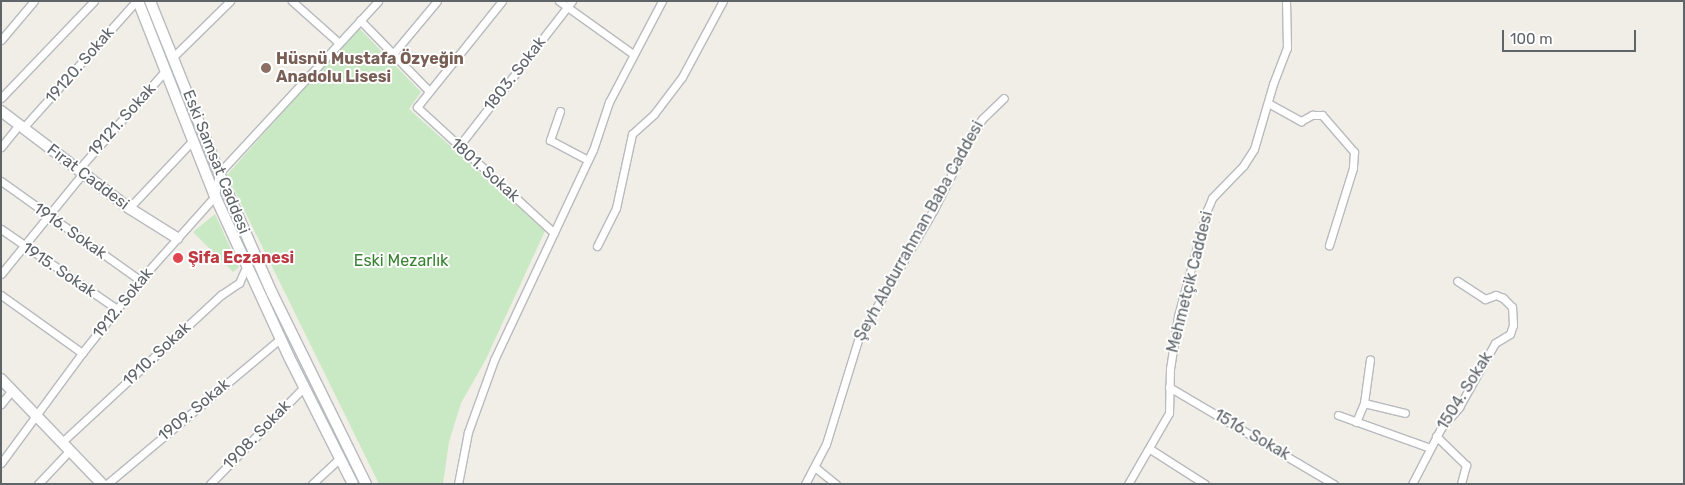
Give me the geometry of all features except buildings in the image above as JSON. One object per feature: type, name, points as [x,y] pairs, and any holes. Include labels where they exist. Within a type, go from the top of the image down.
[{"type":"street","points":[[1,40],[34,1]]},
{"type":"street","points":[[1,98],[94,1]]},
{"type":"street","name":"Eski Samsat Caddesi","points":[[137,1],[215,196],[304,387],[354,484]]},
{"type":"street","name":"19120. Sokak","points":[[1,147],[137,1]]},
{"type":"street","name":"Eski Samsat Caddesi","points":[[150,1],[219,173],[272,293],[366,484]]},
{"type":"street","points":[[173,57],[230,1]]},
{"type":"street","points":[[292,1],[338,42]]},
{"type":"street","points":[[215,196],[219,173],[338,42],[378,1]]},
{"type":"street","points":[[392,55],[437,1]]},
{"type":"street","points":[[360,20],[429,91],[502,1]]},
{"type":"street","points":[[559,1],[570,4],[633,54]]},
{"type":"street","points":[[458,484],[462,452],[476,407],[588,160],[609,102],[662,1]]},
{"type":"street","points":[[597,246],[616,208],[632,134],[654,114],[682,77],[723,1]]},
{"type":"street","name":"Mehmetçik Caddesi","points":[[1128,484],[1169,413],[1169,387],[1178,316],[1207,210],[1212,198],[1254,149],[1287,48],[1286,1]]},
{"type":"street","name":"1803. Sokak","points":[[459,146],[570,4]]},
{"type":"street","name":"19121. Sokak","points":[[1,274],[80,172],[166,71]]},
{"type":"street","name":"1801. Sokak","points":[[429,91],[417,107],[554,233]]},
{"type":"street","name":"Şeyh Abdurrahman Baba Caddesi","points":[[805,484],[816,468],[859,337],[933,211],[971,136],[982,118],[1004,98]]},
{"type":"street","points":[[1268,103],[1301,121],[1312,115],[1322,115],[1354,152],[1353,168],[1328,245]]},
{"type":"street","name":"Fırat Caddesi","points":[[1,111],[129,208],[177,238]]},
{"type":"street","points":[[560,111],[550,140],[588,160]]},
{"type":"street","points":[[129,208],[193,140]]},
{"type":"street","name":"1916. Sokak","points":[[1,181],[140,280]]},
{"type":"street","name":"1912. Sokak","points":[[1,463],[82,353],[140,280],[215,196]]},
{"type":"street","name":"1915. Sokak","points":[[1,229],[117,309]]},
{"type":"street","name":"1910. Sokak","points":[[62,442],[221,295],[239,283],[247,265]]},
{"type":"street","name":"1504. Sokak","points":[[1412,484],[1436,436],[1459,407],[1495,343],[1510,334],[1515,315],[1503,298],[1496,295],[1484,299],[1458,281]]},
{"type":"street","points":[[1,295],[82,353]]},
{"type":"street","name":"1909. Sokak","points":[[107,484],[281,338]]},
{"type":"street","points":[[1356,422],[1364,403],[1370,359]]},
{"type":"street","points":[[1,379],[102,484]]},
{"type":"street","name":"1908. Sokak","points":[[210,484],[304,387]]},
{"type":"street","name":"1516. Sokak","points":[[1169,387],[1334,484]]},
{"type":"street","points":[[1,404],[12,390]]},
{"type":"street","points":[[1364,403],[1405,413]]},
{"type":"street","points":[[1338,415],[1430,448]]},
{"type":"street","points":[[1436,436],[1466,465],[1467,470],[1461,484]]},
{"type":"street","points":[[1150,448],[1205,484]]},
{"type":"street","points":[[38,484],[70,450]]},
{"type":"street","points":[[312,484],[340,458]]},
{"type":"street","points":[[816,468],[836,484]]},
{"type":"green space","name":"Eski Mezarlık","points":[[358,27],[421,92],[409,109],[545,231],[485,361],[461,403],[449,442],[443,484],[379,484],[227,175]]},
{"type":"green space","points":[[215,214],[239,267],[233,272],[193,232]]},
{"type":"place","name":"Hüsnü Mustafa Özyeğin Anadolu Lisesi","points":[[266,68]]},
{"type":"place","name":"Şifa Eczanesi","points":[[178,258]]}]
